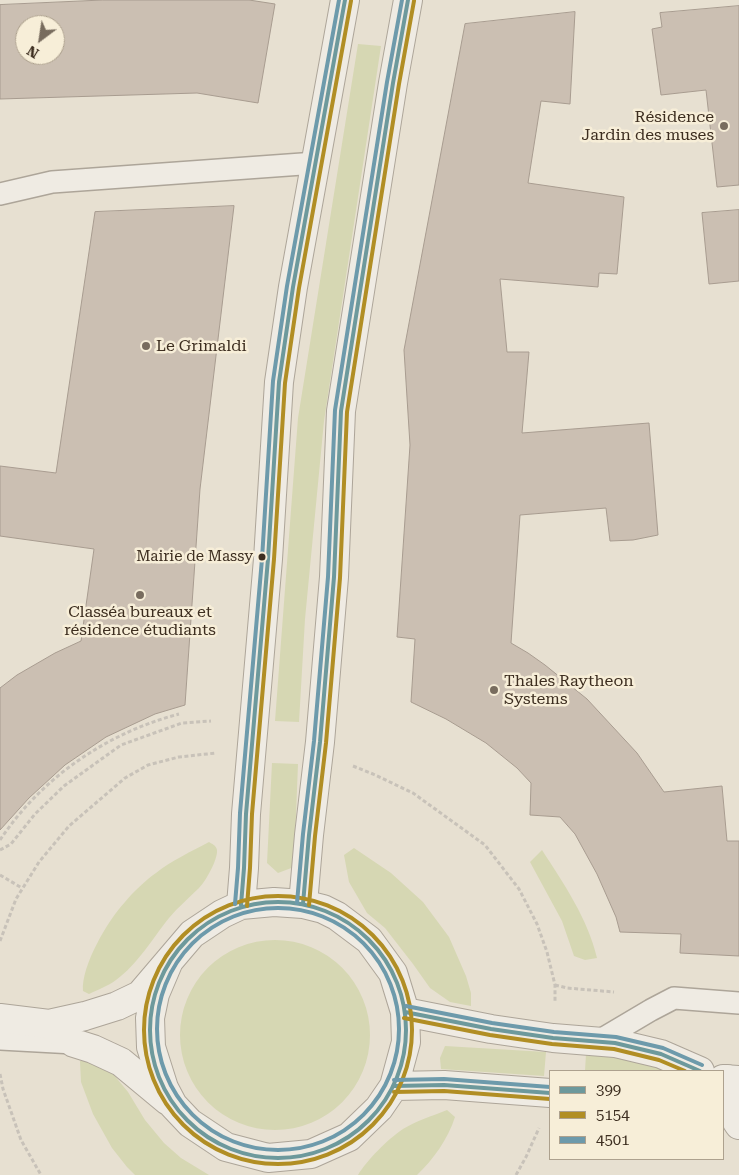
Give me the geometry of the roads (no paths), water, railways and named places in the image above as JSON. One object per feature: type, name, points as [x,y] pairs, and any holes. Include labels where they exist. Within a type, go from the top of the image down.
[{"type":"street","points":[[241,905],[246,814],[268,559],[278,382],[293,287],[345,0]]},
{"type":"street","points":[[303,904],[334,577],[341,411],[408,0]]},
{"type":"street","points":[[0,1018],[49,1024],[117,1006],[140,995],[192,934],[222,914],[241,905],[274,902],[303,904],[323,909],[337,916],[369,940],[393,973],[405,1012],[406,1042],[394,1086],[380,1108],[349,1137],[312,1164],[268,1158],[226,1147],[190,1122],[174,1105],[121,1062],[93,1049],[74,1043],[49,1024]]},
{"type":"street","points":[[170,961],[155,994],[150,1018],[150,1037],[151,1047],[164,1088],[174,1105]]},
{"type":"street","points":[[405,1012],[491,1029],[614,1044],[661,1054],[698,1070]]},
{"type":"street","points":[[730,1079],[739,1125]]},
{"type":"street","points":[[394,1086],[444,1085],[549,1093]]},
{"type":"lane","points":[[0,194],[52,182],[316,163]]},
{"type":"lane","points":[[597,1042],[674,998],[739,1003]]},
{"type":"lane","points":[[0,1039],[74,1043]]},
{"type":"place","name":"Résidence Jardin des muses","points":[[724,126]]},
{"type":"place","name":"Le Grimaldi","points":[[146,346]]},
{"type":"place","name":"Mairie de Massy","points":[[262,557]]},
{"type":"place","name":"Classéa bureaux et résidence étudiants","points":[[140,595]]},
{"type":"place","name":"Thales Raytheon Systems","points":[[494,690]]}]
